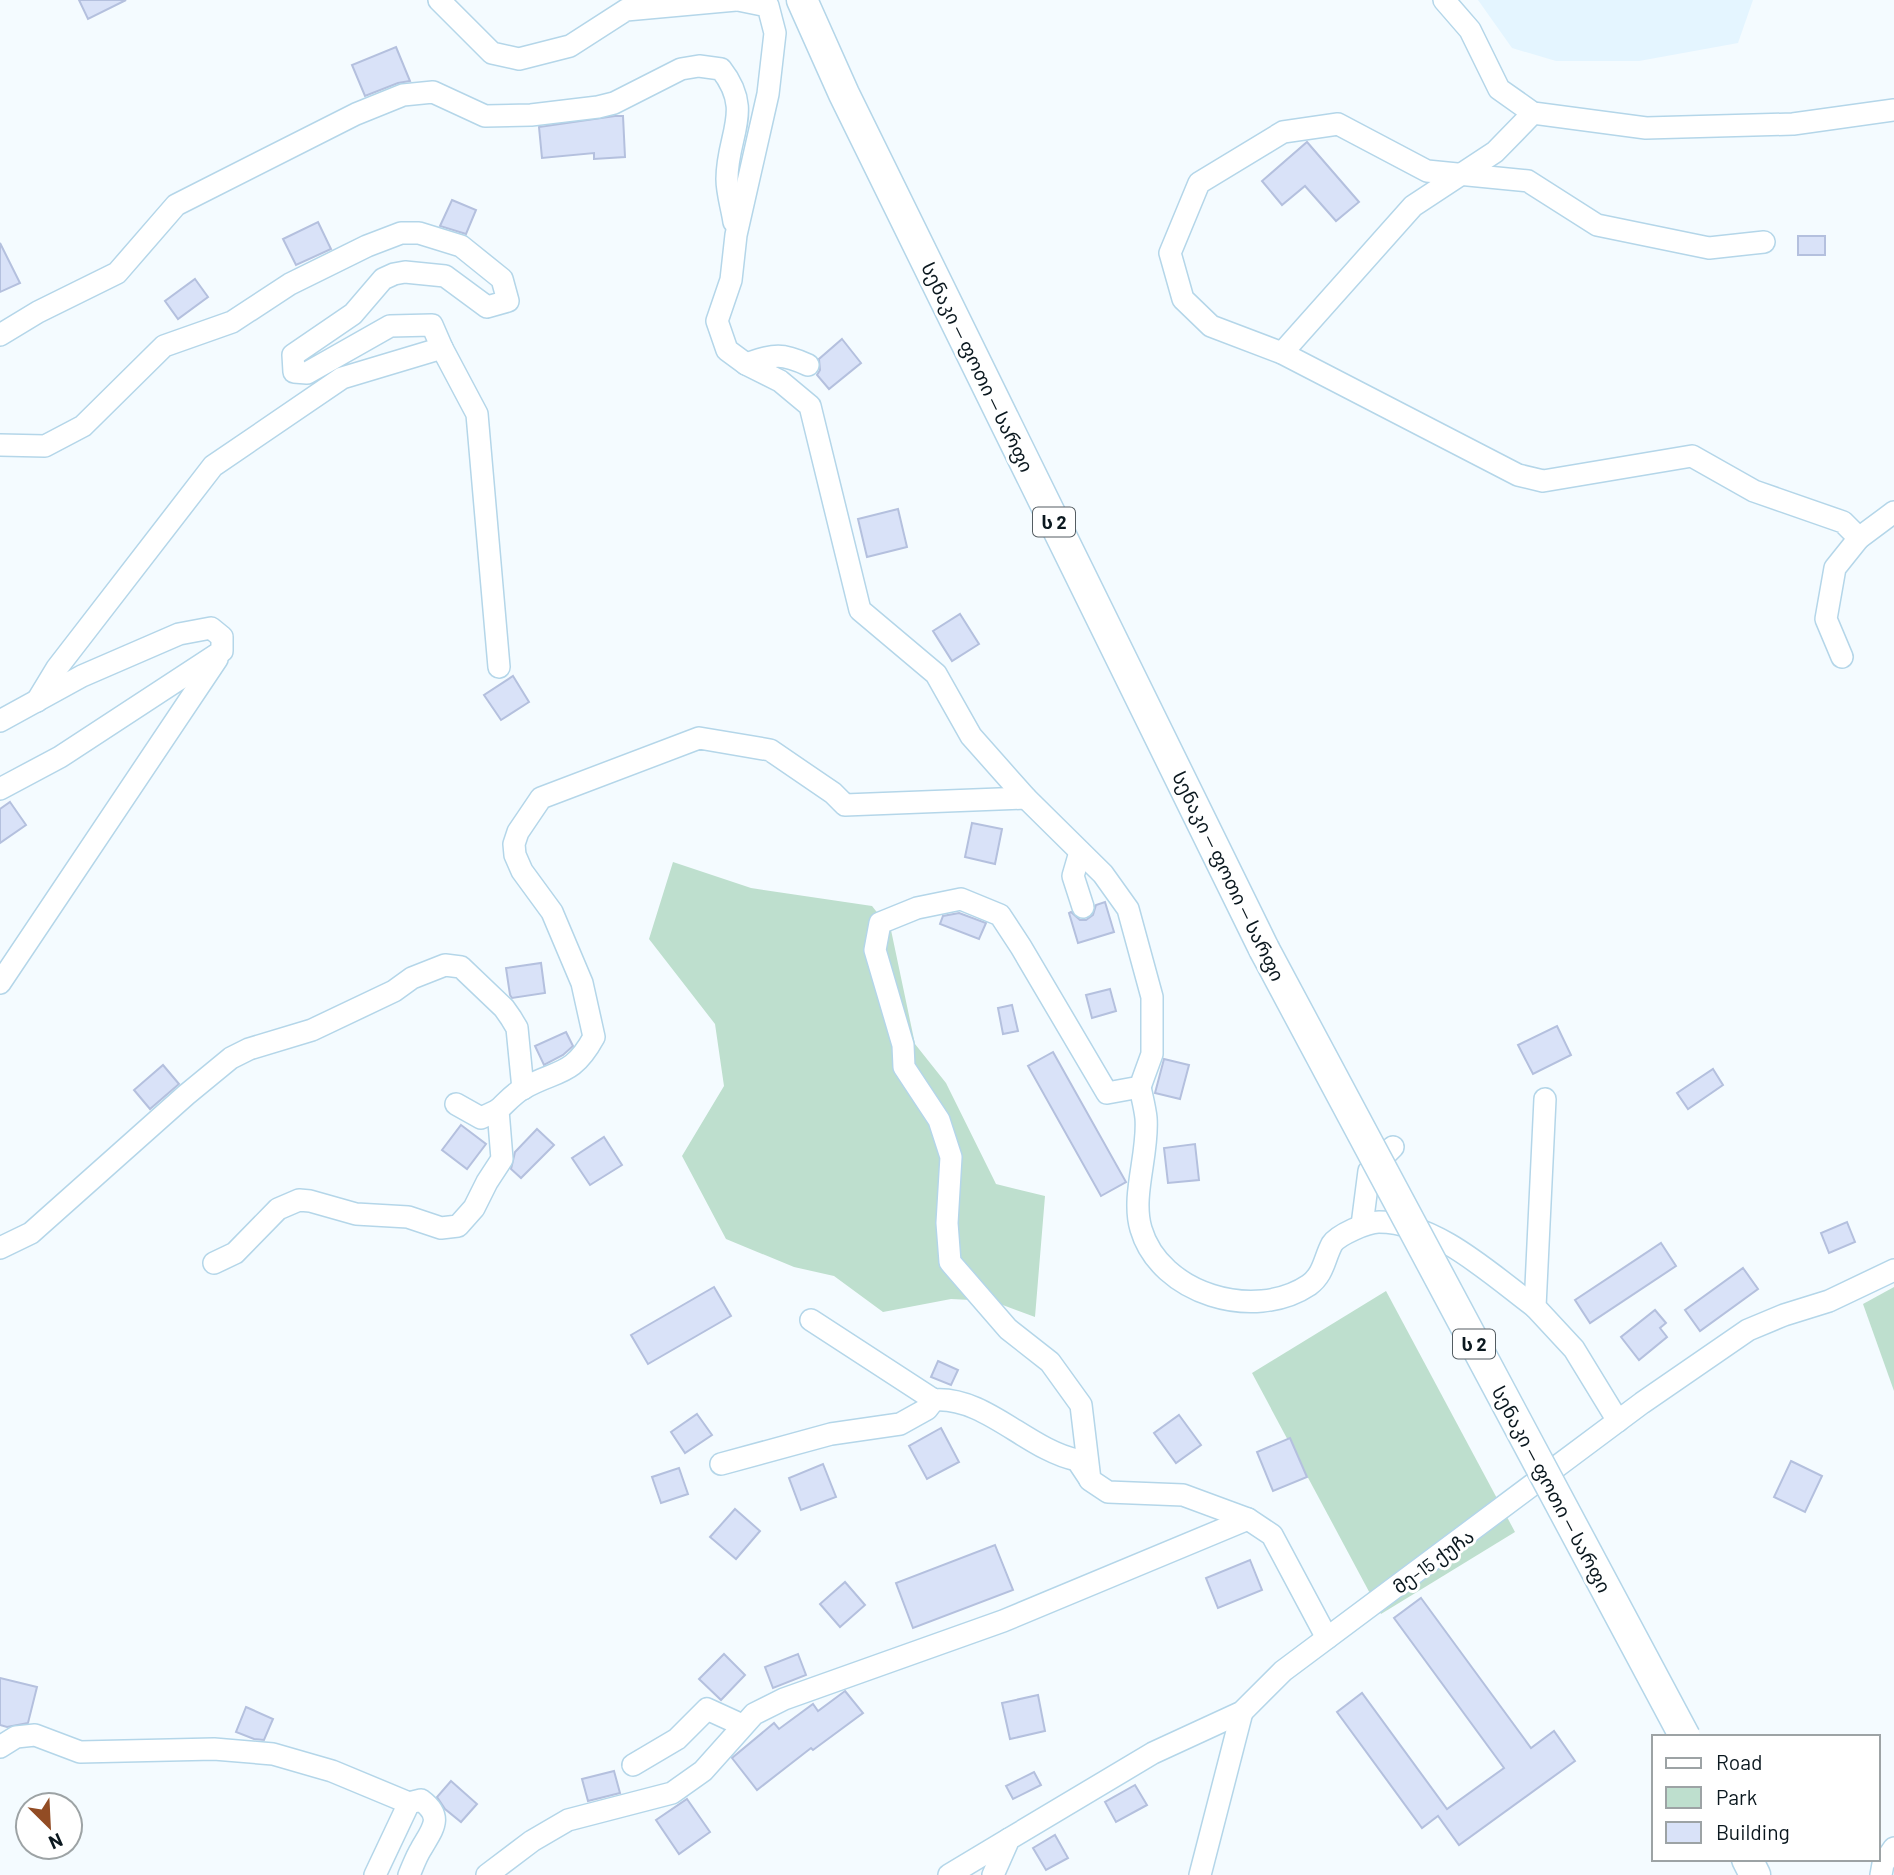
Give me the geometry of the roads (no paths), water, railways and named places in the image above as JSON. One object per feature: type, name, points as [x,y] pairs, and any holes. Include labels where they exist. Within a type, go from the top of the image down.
[{"type":"highway","name":"სენაკი — ფოთი — სარფი","points":[[802,0],[844,94],[1264,949],[1684,1735]]},
{"type":"street","points":[[439,0],[492,53],[519,59],[570,46],[626,10],[737,0],[768,6],[775,33],[768,94],[736,235],[731,280],[717,321],[727,350],[746,364],[780,381],[810,405],[859,610],[936,674],[971,736],[1026,798],[1103,874],[1128,909],[1152,997],[1152,1054],[1140,1087],[1146,1118],[1138,1213],[1141,1230],[1155,1256],[1190,1287],[1217,1298],[1241,1301],[1282,1297],[1308,1285],[1321,1274],[1333,1241],[1362,1225],[1378,1222],[1410,1227],[1453,1246],[1535,1307],[1574,1349],[1618,1421]]},
{"type":"street","points":[[1444,0],[1470,30],[1499,89],[1533,113],[1646,128],[1793,124],[1894,110]]},
{"type":"street","points":[[0,335],[38,312],[117,273],[176,205],[356,114],[403,95],[422,92],[433,92],[485,116],[531,115],[614,103],[681,69],[699,66],[721,69],[732,84],[739,109],[727,178],[736,235]]},
{"type":"street","points":[[1282,353],[1413,206],[1495,152],[1533,113]]},
{"type":"street","points":[[1764,242],[1709,248],[1597,225],[1528,181],[1427,171],[1338,124],[1283,132],[1199,183],[1170,253],[1183,299],[1211,326],[1282,353],[1518,475],[1543,481],[1692,456],[1754,491],[1843,522],[1859,538]]},
{"type":"street","points":[[0,444],[45,446],[83,426],[164,345],[232,322],[290,284],[368,246],[401,233],[419,233],[461,246],[502,279],[508,302],[487,307],[440,274],[394,274],[383,279],[353,314],[293,355],[294,372],[313,371],[390,326],[432,325],[477,414],[499,667]]},
{"type":"street","points":[[37,701],[57,668],[213,466],[342,377],[442,348]]},
{"type":"street","points":[[746,364],[776,354],[808,365]]},
{"type":"street","points":[[1842,657],[1826,619],[1835,568],[1859,538],[1894,512]]},
{"type":"street","points":[[0,721],[82,677],[179,634],[211,628],[222,637],[222,651],[0,982]]},
{"type":"street","points":[[0,789],[60,757],[222,651]]},
{"type":"street","points":[[456,1104],[481,1118],[498,1110],[523,1089],[574,1064],[586,1052],[594,1037],[582,983],[552,912],[522,871],[515,855],[514,844],[518,832],[541,798],[699,738],[771,750],[833,793],[845,805],[1026,798]]},
{"type":"street","points":[[1080,852],[1073,876],[1083,907]]},
{"type":"street","points":[[1090,1480],[1081,1405],[1050,1362],[1008,1329],[950,1262],[947,1223],[951,1157],[939,1120],[904,1068],[903,1045],[875,950],[880,923],[917,908],[961,899],[1000,915],[1107,1093],[1140,1087]]},
{"type":"street","points":[[0,1248],[31,1233],[231,1058],[249,1049],[312,1030],[394,991],[412,978],[444,965],[461,967],[511,1018],[517,1028],[523,1089]]},
{"type":"street","points":[[1535,1307],[1545,1099]]},
{"type":"street","points":[[214,1264],[235,1253],[278,1209],[299,1200],[356,1214],[408,1217],[441,1228],[458,1226],[474,1208],[502,1159],[498,1110]]},
{"type":"street","points":[[1362,1225],[1369,1171],[1393,1147]]},
{"type":"street","name":"მე-15 ქუჩა","points":[[949,1875],[1153,1753],[1242,1712],[1283,1671],[1618,1421],[1748,1330],[1829,1301],[1894,1270]]},
{"type":"street","points":[[811,1320],[934,1400],[949,1399],[988,1415],[1062,1457],[1077,1460],[1090,1480],[1108,1492],[1183,1495],[1248,1520],[1272,1535],[1327,1638]]},
{"type":"street","points":[[721,1464],[831,1434],[900,1424],[927,1409],[934,1400]]},
{"type":"street","points":[[487,1875],[532,1841],[568,1820],[672,1793],[703,1771],[754,1714],[784,1699],[1003,1621],[1248,1520]]},
{"type":"street","points":[[633,1765],[677,1739],[707,1709],[742,1725]]},
{"type":"street","points":[[1200,1875],[1242,1712]]},
{"type":"street","points":[[0,1747],[16,1737],[35,1735],[80,1752],[215,1749],[273,1754],[332,1772],[409,1803],[421,1800],[431,1807],[435,1825],[409,1875]]},
{"type":"street","points":[[375,1875],[409,1803]]},
{"type":"street","points":[[993,1875],[1009,1839]]},
{"type":"street","points":[[1881,1875],[1883,1864],[1894,1848]]}]
